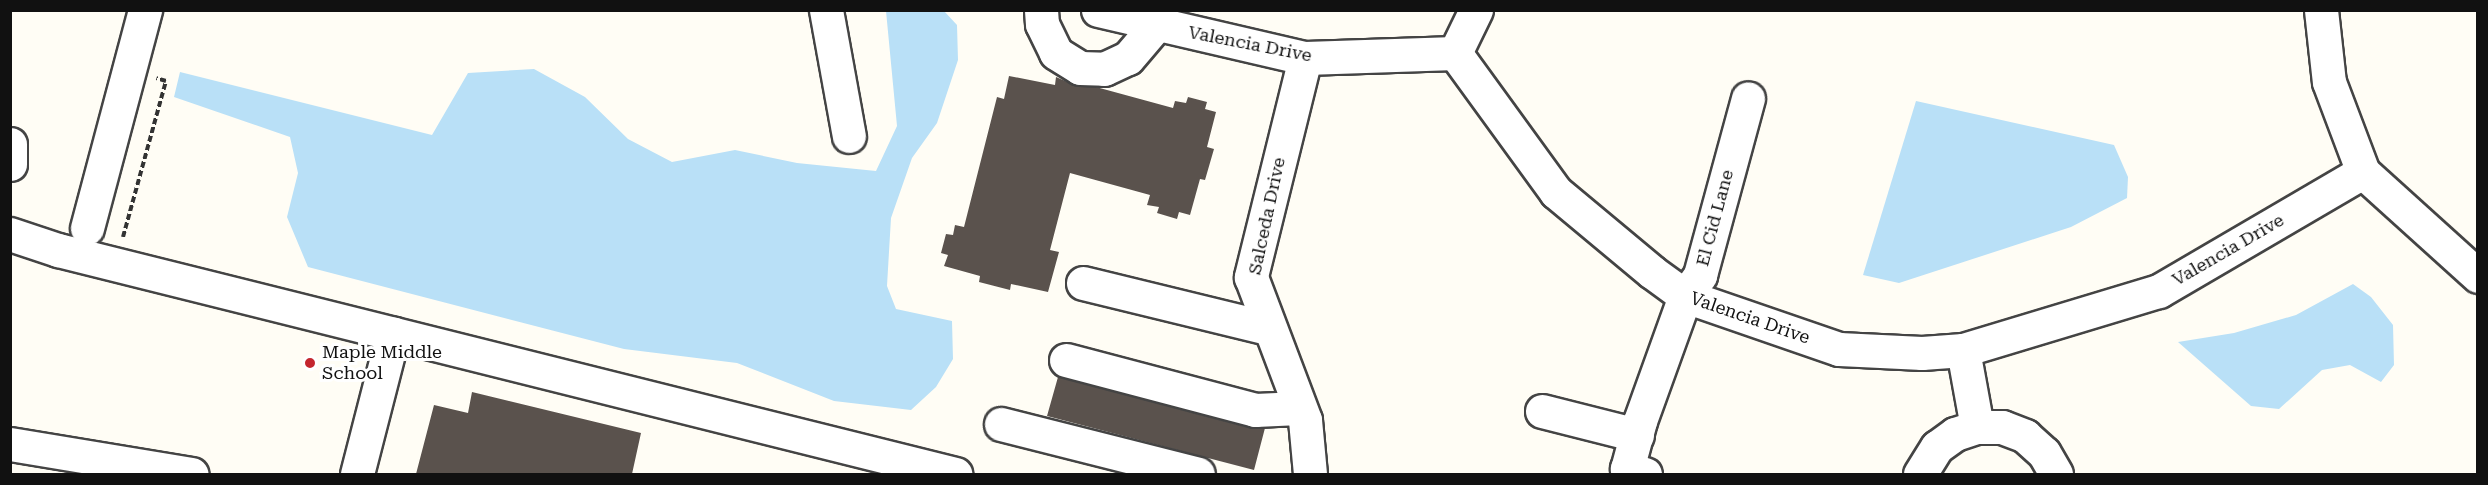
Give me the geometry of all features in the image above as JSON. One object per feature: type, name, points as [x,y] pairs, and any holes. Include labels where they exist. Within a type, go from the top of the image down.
[{"type":"street","points":[[87,228],[145,10]]},
{"type":"street","points":[[826,10],[849,136]]},
{"type":"street","points":[[1041,10],[1042,24],[1056,53],[1080,68],[1104,69],[1128,58],[1156,25]]},
{"type":"street","name":"Valencia Drive","points":[[1098,10],[1156,25],[1206,23],[1305,58],[1455,53],[1556,192],[1685,296],[1839,350],[1922,353],[1963,350],[2158,291],[2363,172]]},
{"type":"street","points":[[1455,53],[1476,10]]},
{"type":"street","points":[[2321,10],[2330,82],[2363,172],[2478,276]]},
{"type":"street","name":"Salceda Drive","points":[[1305,58],[1251,277],[1268,328],[1305,420],[1310,474]]},
{"type":"street","name":"El Cid Lane","points":[[1645,474],[1627,469],[1685,296],[1700,274],[1748,98]]},
{"type":"street","points":[[10,144],[10,164]]},
{"type":"street","points":[[10,234],[58,250],[955,474]]},
{"type":"street","points":[[1083,283],[1268,328]]},
{"type":"street","points":[[357,474],[393,334]]},
{"type":"street","points":[[1963,350],[1977,427]]},
{"type":"street","points":[[1066,360],[1255,410],[1299,408]]},
{"type":"street","points":[[1542,411],[1637,435]]},
{"type":"street","points":[[1001,424],[1198,474]]},
{"type":"street","points":[[1920,474],[1937,447],[1955,434],[1977,427],[2002,428],[2025,436],[2044,453],[2056,474]]},
{"type":"street","points":[[10,444],[192,474]]},
{"type":"water","points":[[886,11],[944,11],[957,25],[958,60],[937,123],[912,158],[891,218],[887,286],[896,309],[952,321],[953,359],[936,387],[911,410],[834,401],[737,363],[624,349],[308,267],[287,217],[298,173],[290,137],[174,97],[180,72],[432,135],[468,73],[534,69],[585,97],[628,139],[672,162],[735,150],[797,163],[876,171],[897,126]]},
{"type":"water","points":[[1916,101],[2114,145],[2128,177],[2127,198],[2071,227],[1899,283],[1863,275]]},
{"type":"water","points":[[2353,284],[2371,297],[2393,325],[2394,365],[2381,382],[2350,365],[2322,370],[2279,409],[2251,406],[2178,342],[2234,333],[2296,315]]},
{"type":"building","points":[[1009,76],[1055,85],[1056,77],[1079,87],[1096,87],[1173,108],[1175,101],[1186,103],[1188,97],[1207,102],[1205,109],[1216,112],[1207,147],[1214,149],[1205,180],[1200,179],[1190,215],[1179,212],[1177,219],[1157,213],[1159,207],[1147,205],[1150,195],[1070,173],[1050,250],[1059,252],[1048,292],[1011,284],[1010,290],[979,282],[980,276],[944,266],[948,255],[941,253],[946,234],[953,235],[955,225],[964,227],[997,97],[1004,99]]},
{"type":"building","points":[[1058,377],[1250,428],[1265,428],[1254,470],[1047,416]]},
{"type":"building","points":[[472,392],[641,433],[632,474],[416,474],[434,405],[468,413]]},
{"type":"place","name":"Maple Middle School","points":[[310,363]]}]
